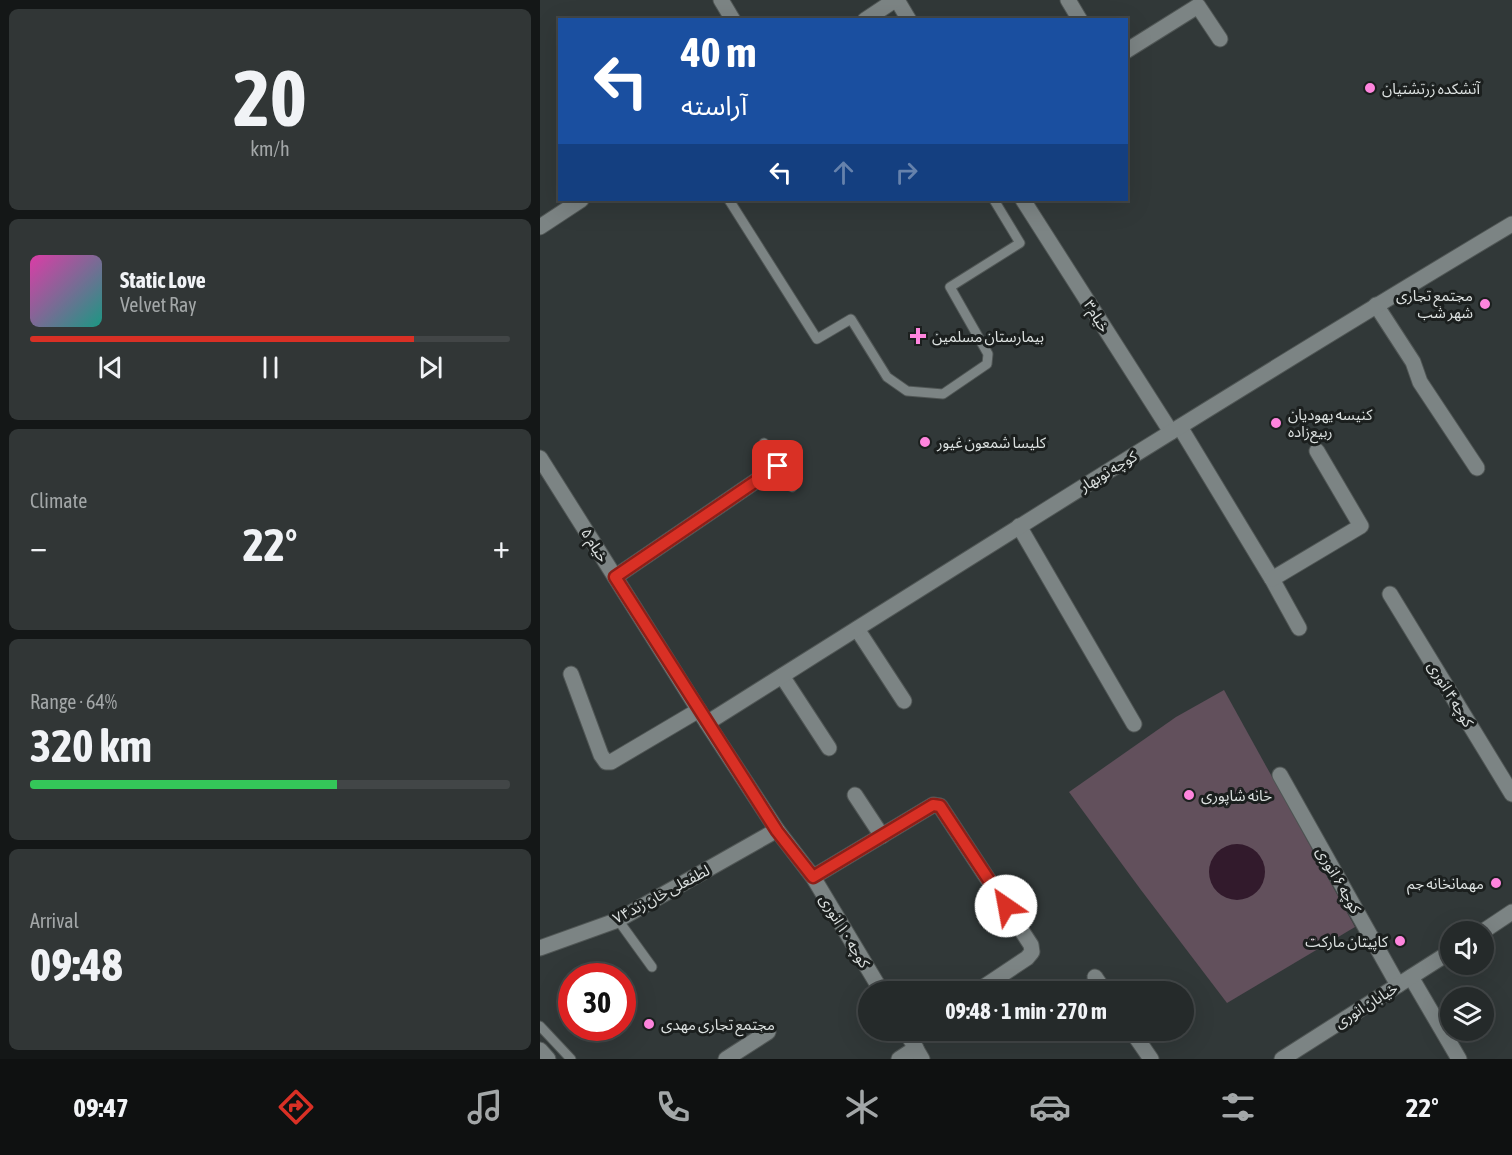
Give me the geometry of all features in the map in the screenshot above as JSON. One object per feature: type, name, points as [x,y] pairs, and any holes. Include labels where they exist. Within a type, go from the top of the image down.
[{"type":"street","points":[[721,0],[732,18]]},
{"type":"street","points":[[868,18],[896,0],[908,18]]},
{"type":"street","points":[[1068,0],[1079,18]]},
{"type":"street","points":[[1128,50],[1198,6],[1220,39]]},
{"type":"street","points":[[540,227],[579,201]]},
{"type":"street","name":"خیام۳","points":[[1024,201],[1176,430],[1272,579],[1299,628]]},
{"type":"street","name":"کوچه نوبهار","points":[[707,723],[1018,526],[1376,305],[1512,224]]},
{"type":"street","points":[[1376,305],[1413,362],[1420,382],[1477,468]]},
{"type":"street","points":[[1272,579],[1361,526],[1317,451]]},
{"type":"street","name":"۵ خیام","points":[[540,458],[707,723]]},
{"type":"street","points":[[615,577],[778,466]]},
{"type":"street","points":[[1018,526],[1134,724]]},
{"type":"street","name":"کوچه ۴ انوری","points":[[1390,594],[1512,794]]},
{"type":"street","points":[[857,630],[904,700]]},
{"type":"street","points":[[571,674],[601,755],[606,762],[611,762],[699,710]]},
{"type":"street","points":[[782,676],[829,748]]},
{"type":"street","name":"کوچه ۱۰ انوری","points":[[707,723],[777,831],[813,877],[875,981]]},
{"type":"street","name":"کوچه ۶ انوری","points":[[1280,775],[1405,981],[1459,1059]]},
{"type":"street","points":[[855,795],[882,836]]},
{"type":"street","points":[[813,877],[933,805],[940,806],[1031,945],[1032,952],[1027,958],[992,981]]},
{"type":"street","name":"لطفعلی خان زند۷۴","points":[[540,948],[618,920],[777,831]]},
{"type":"street","points":[[1494,924],[1512,912]]},
{"type":"street","name":"خیابان انوری","points":[[1281,1059],[1440,958]]},
{"type":"street","points":[[1095,977],[1098,981]]},
{"type":"street","points":[[726,1059],[768,1032]]},
{"type":"street","points":[[899,1059],[914,1041]]},
{"type":"street","points":[[1139,1041],[1151,1059]]},
{"type":"street","points":[[540,1050],[548,1059]]},
{"type":"lane","points":[[730,201],[817,339],[851,319],[887,377],[907,391],[943,394],[987,364],[988,354],[950,287],[1020,243],[995,201]]},
{"type":"lane","points":[[764,443],[792,487]]},
{"type":"lane","points":[[618,920],[652,967]]},
{"type":"lane","points":[[540,1026],[571,1059]]},
{"type":"shaded area","points":[[1224,690],[1355,927],[1227,1003],[1069,792],[1176,717]]},
{"type":"shaded area","points":[[1237,844],[1248,846],[1257,852],[1263,861],[1265,872],[1263,883],[1257,892],[1248,898],[1237,900],[1226,898],[1217,892],[1211,883],[1209,872],[1211,861],[1217,852],[1226,846]]},
{"type":"place","name":"آتشکده زرتشتیان","points":[[1370,88]]},
{"type":"place","name":"مجتمع تجاری شهر شب","points":[[1485,304]]},
{"type":"place","name":"بیمارستان مسلمین","points":[[918,336]]},
{"type":"place","name":"کنیسه یهودیان ربیع‌زاده","points":[[1276,423]]},
{"type":"place","name":"کلیسا شمعون غیور","points":[[925,442]]},
{"type":"place","name":"خانه شاپوری","points":[[1189,795]]},
{"type":"place","name":"مهمانخانه جم","points":[[1496,883]]},
{"type":"place","name":"کاپیتان مارکت","points":[[1400,941]]},
{"type":"place","name":"مجتمع تجاری مهدی","points":[[649,1024]]},
{"type":"route","points":[[778,466],[615,577],[777,831],[813,877],[933,805],[940,806],[945,810],[1006,906]]}]
